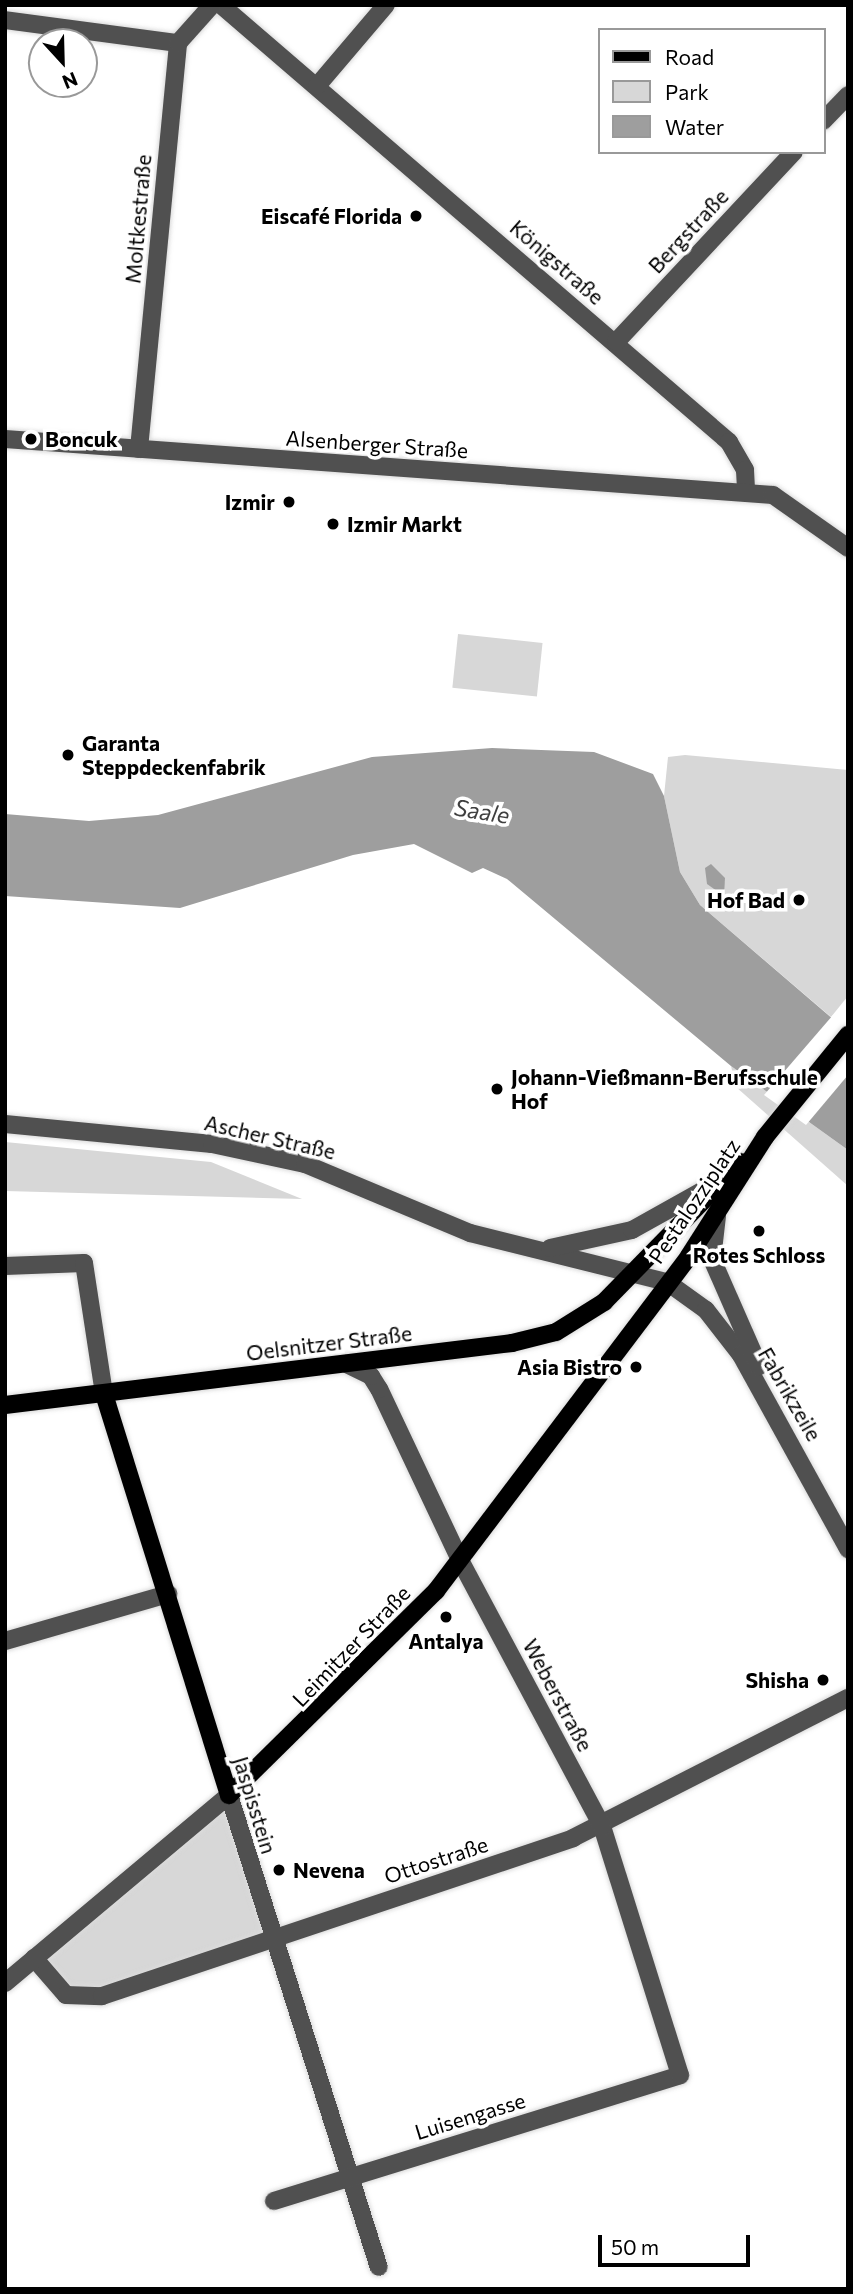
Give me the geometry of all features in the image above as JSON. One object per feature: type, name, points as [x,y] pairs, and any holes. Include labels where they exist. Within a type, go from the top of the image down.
[{"type":"main road","name":"Pestalozziplatz","points":[[667,1282],[719,1212],[765,1136],[848,1035]]},
{"type":"main road","name":"Pestalozziplatz","points":[[634,1269],[765,1136]]},
{"type":"main road","name":"Oelsnitzer Straße","points":[[5,1405],[346,1364],[556,1332],[594,1310],[634,1269]]},
{"type":"main road","name":"Leimitzer Straße","points":[[229,1795],[402,1628],[460,1560],[667,1282]]},
{"type":"main road","name":"Jaspisstein","points":[[104,1394],[229,1795]]},
{"type":"street","points":[[5,20],[178,43],[212,5]]},
{"type":"street","name":"Königstraße","points":[[221,5],[616,342],[729,442],[744,470],[746,492]]},
{"type":"street","points":[[317,86],[386,5]]},
{"type":"street","name":"Moltkestraße","points":[[139,449],[178,43]]},
{"type":"street","points":[[825,119],[848,95]]},
{"type":"street","name":"Bergstraße","points":[[616,342],[792,154]]},
{"type":"street","name":"Alsenberger Straße","points":[[5,439],[746,492]]},
{"type":"street","points":[[746,492],[789,502],[848,548]]},
{"type":"street","name":"Ascher Straße","points":[[5,1124],[212,1144],[305,1164],[512,1245],[634,1269]]},
{"type":"street","name":"Ascher Straße","points":[[512,1245],[562,1247],[606,1238],[654,1220],[722,1179]]},
{"type":"street","points":[[719,1212],[710,1241],[712,1259],[786,1431]]},
{"type":"street","points":[[5,1266],[84,1263],[104,1394]]},
{"type":"street","name":"Pestalozziplatz","points":[[634,1269],[667,1282]]},
{"type":"street","name":"Fabrikzeile","points":[[667,1282],[720,1326],[786,1431],[848,1549]]},
{"type":"street","name":"Weberstraße","points":[[346,1364],[371,1376],[379,1389],[460,1560],[602,1826],[680,2075]]},
{"type":"street","points":[[5,1641],[167,1594]]},
{"type":"street","name":"Ottostraße","points":[[34,1958],[66,1994],[93,1998],[602,1826],[848,1698]]},
{"type":"street","name":"Jaspisstein","points":[[229,1795],[271,1937],[379,2267]]},
{"type":"street","name":"Leimitzer Straße","points":[[5,1983],[229,1795]]},
{"type":"street","name":"Luisengasse","points":[[274,2201],[680,2075]]},
{"type":"green space","points":[[458,634],[543,643],[537,697],[452,688]]},
{"type":"green space","points":[[685,755],[848,770],[848,996],[831,1017],[700,905],[680,872],[664,796],[668,757]]},
{"type":"green space","points":[[731,1066],[848,1150],[848,1186],[736,1087]]},
{"type":"green space","points":[[5,1142],[211,1162],[302,1199],[5,1191]]},
{"type":"green space","points":[[226,1796],[269,1935],[103,1994],[74,1991],[37,1959]]},
{"type":"water","name":"Saale","points":[[492,748],[594,752],[653,774],[664,796],[680,872],[700,905],[848,1032],[848,1150],[731,1066],[507,879],[483,868],[472,873],[414,844],[353,855],[180,908],[5,896],[5,814],[89,821],[158,815],[372,757]]},
{"type":"water","points":[[711,864],[725,878],[724,896],[707,884],[705,868]]},
{"type":"pier","points":[[833,1015],[848,1028],[848,1075],[806,1125],[764,1095]]},
{"type":"place","name":"Eiscafé Florida","points":[[416,216]]},
{"type":"place","name":"Boncuk","points":[[31,439]]},
{"type":"place","name":"Izmir","points":[[289,502]]},
{"type":"place","name":"Izmir Markt","points":[[333,524]]},
{"type":"place","name":"Garanta Steppdeckenfabrik","points":[[68,755]]},
{"type":"place","name":"Hof Bad","points":[[799,900]]},
{"type":"place","name":"Johann-Vießmann-Berufsschule Hof","points":[[497,1089]]},
{"type":"place","name":"Rotes Schloss","points":[[759,1231]]},
{"type":"place","name":"Asia Bistro","points":[[636,1367]]},
{"type":"place","name":"Antalya","points":[[446,1617]]},
{"type":"place","name":"Shisha","points":[[823,1680]]},
{"type":"place","name":"Nevena","points":[[279,1870]]}]
